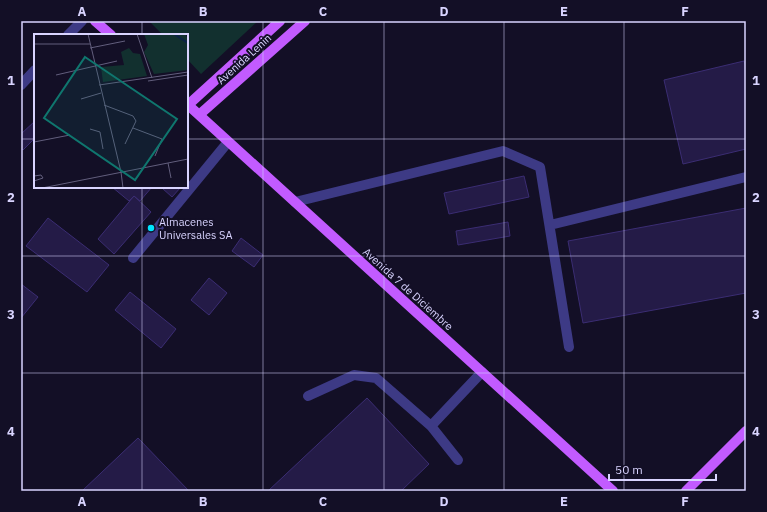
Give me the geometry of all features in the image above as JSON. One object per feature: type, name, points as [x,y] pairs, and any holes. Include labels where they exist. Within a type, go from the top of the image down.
[{"type":"main road","points":[[96,21],[110,34]]},
{"type":"main road","name":"Avenida Lenin","points":[[188,104],[280,21]]},
{"type":"main road","name":"Avenida Lenin","points":[[199,115],[305,21]]},
{"type":"main road","name":"Avenida 7 de Diciembre","points":[[188,106],[613,491]]},
{"type":"main road","points":[[686,491],[746,431]]},
{"type":"lane","points":[[69,34],[82,21]]},
{"type":"lane","points":[[21,85],[34,71]]},
{"type":"lane","points":[[133,258],[228,142]]},
{"type":"lane","points":[[295,202],[503,151],[540,167],[569,347]]},
{"type":"lane","points":[[550,225],[746,177]]},
{"type":"lane","points":[[431,426],[482,372]]},
{"type":"lane","points":[[308,396],[354,374],[376,378],[431,426],[458,460]]},
{"type":"green space","points":[[149,21],[258,21],[201,74],[188,60],[188,34],[162,34]]},
{"type":"building","points":[[744,61],[746,67],[746,149],[683,164],[664,80]]},
{"type":"building","points":[[34,122],[34,139],[23,150],[21,148],[21,134]]},
{"type":"building","points":[[524,176],[529,197],[449,214],[444,193]]},
{"type":"building","points":[[113,188],[151,188],[140,201],[134,196],[129,201]]},
{"type":"building","points":[[162,188],[180,188],[172,197]]},
{"type":"building","points":[[134,196],[151,212],[114,254],[98,239]]},
{"type":"building","points":[[746,208],[746,293],[583,323],[568,241]]},
{"type":"building","points":[[48,218],[109,265],[87,292],[26,246]]},
{"type":"building","points":[[508,222],[510,236],[458,245],[456,231]]},
{"type":"building","points":[[241,238],[263,255],[254,267],[232,251]]},
{"type":"building","points":[[209,278],[227,293],[209,315],[191,300]]},
{"type":"building","points":[[21,284],[38,297],[21,318]]},
{"type":"building","points":[[130,292],[176,329],[161,348],[115,310]]},
{"type":"building","points":[[367,398],[429,464],[401,491],[268,491]]},
{"type":"building","points":[[138,438],[189,491],[82,491]]},
{"type":"place","name":"Almacenes Universales SA","points":[[151,228]]}]
